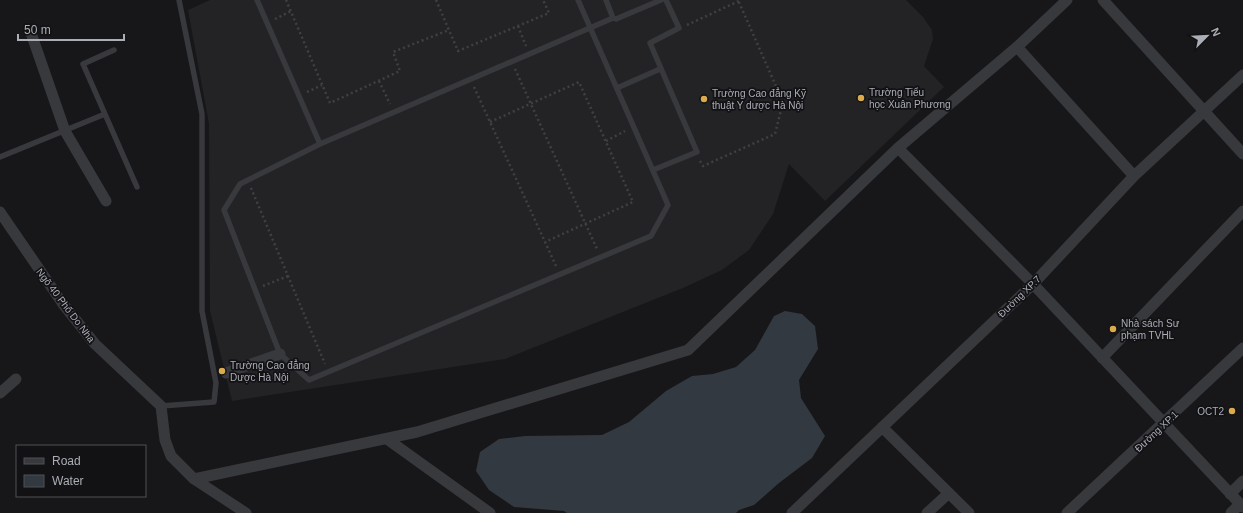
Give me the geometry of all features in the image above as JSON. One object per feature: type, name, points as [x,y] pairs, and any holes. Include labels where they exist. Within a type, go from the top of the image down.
[{"type":"street","points":[[194,479],[417,432],[614,374],[688,350],[898,148],[1017,47],[1068,0]]},
{"type":"street","points":[[1103,0],[1243,154]]},
{"type":"street","points":[[32,36],[65,131],[106,201]]},
{"type":"street","points":[[1017,47],[1134,176]]},
{"type":"street","name":"Đường XP.7","points":[[792,513],[1033,284],[1134,176],[1243,75]]},
{"type":"street","points":[[898,148],[1033,284],[1242,505],[1231,513]]},
{"type":"street","points":[[1102,358],[1243,211]]},
{"type":"street","name":"Ngõ 40 Phố Do Nha","points":[[0,212],[63,304],[91,338],[161,406]]},
{"type":"street","name":"Đường XP.1","points":[[1067,513],[1164,424],[1243,348]]},
{"type":"street","points":[[220,375],[280,354]]},
{"type":"street","points":[[0,393],[16,379]]},
{"type":"street","points":[[161,406],[165,440],[171,456],[194,479],[246,513]]},
{"type":"street","points":[[882,427],[969,513]]},
{"type":"street","points":[[387,439],[490,513]]},
{"type":"street","points":[[1230,494],[1243,481]]},
{"type":"street","points":[[927,513],[949,493]]},
{"type":"lane","points":[[161,406],[214,402],[220,375],[202,311],[202,114],[179,0]]},
{"type":"lane","points":[[257,0],[320,144]]},
{"type":"lane","points":[[578,0],[590,28],[617,88],[668,205],[652,236],[309,380],[280,354],[224,210],[240,184],[320,144],[394,113],[512,62],[530,54],[590,28],[613,18],[618,19],[661,0]]},
{"type":"lane","points":[[606,0],[613,18]]},
{"type":"lane","points":[[653,170],[697,152],[650,43],[679,28],[666,0]]},
{"type":"lane","points":[[114,50],[83,64],[137,187]]},
{"type":"lane","points":[[617,88],[660,69]]},
{"type":"lane","points":[[0,157],[105,114]]},
{"type":"path","points":[[286,0],[330,103],[400,71],[393,52],[448,30]]},
{"type":"path","points":[[436,0],[458,51],[549,13],[543,0]]},
{"type":"path","points":[[679,28],[739,1],[783,102],[775,134],[703,166],[697,152]]},
{"type":"path","points":[[266,23],[290,11]]},
{"type":"path","points":[[518,26],[530,54]]},
{"type":"path","points":[[512,62],[601,257]]},
{"type":"path","points":[[470,80],[560,274]]},
{"type":"path","points":[[379,81],[394,113]]},
{"type":"path","points":[[490,122],[579,82],[634,202],[545,242]]},
{"type":"path","points":[[298,96],[322,84]]},
{"type":"path","points":[[606,141],[634,127]]},
{"type":"path","points":[[247,180],[328,372]]},
{"type":"path","points":[[255,290],[288,276]]},
{"type":"shaded area","points":[[210,0],[906,0],[923,17],[932,30],[933,39],[924,66],[944,87],[825,201],[789,164],[773,214],[749,250],[722,270],[683,288],[505,359],[232,401],[210,311],[209,124],[188,10]]},
{"type":"water","points":[[785,311],[802,314],[815,326],[818,349],[799,380],[801,398],[825,436],[812,458],[779,483],[754,505],[739,510],[736,513],[567,513],[564,511],[514,507],[489,490],[476,471],[480,452],[499,439],[525,436],[602,435],[629,422],[666,391],[692,376],[713,374],[736,367],[755,350],[774,316]]},
{"type":"place","name":"Trường Tiểu học Xuân Phương","points":[[861,98]]},
{"type":"place","name":"Trường Cao đẳng Kỹ thuật Y dược Hà Nội","points":[[704,99]]},
{"type":"place","name":"Nhà sách Sư phạm TVHL","points":[[1113,329]]},
{"type":"place","name":"Trường Cao đẳng Dược Hà Nội","points":[[222,371]]},
{"type":"place","name":"OCT2","points":[[1232,411]]}]
